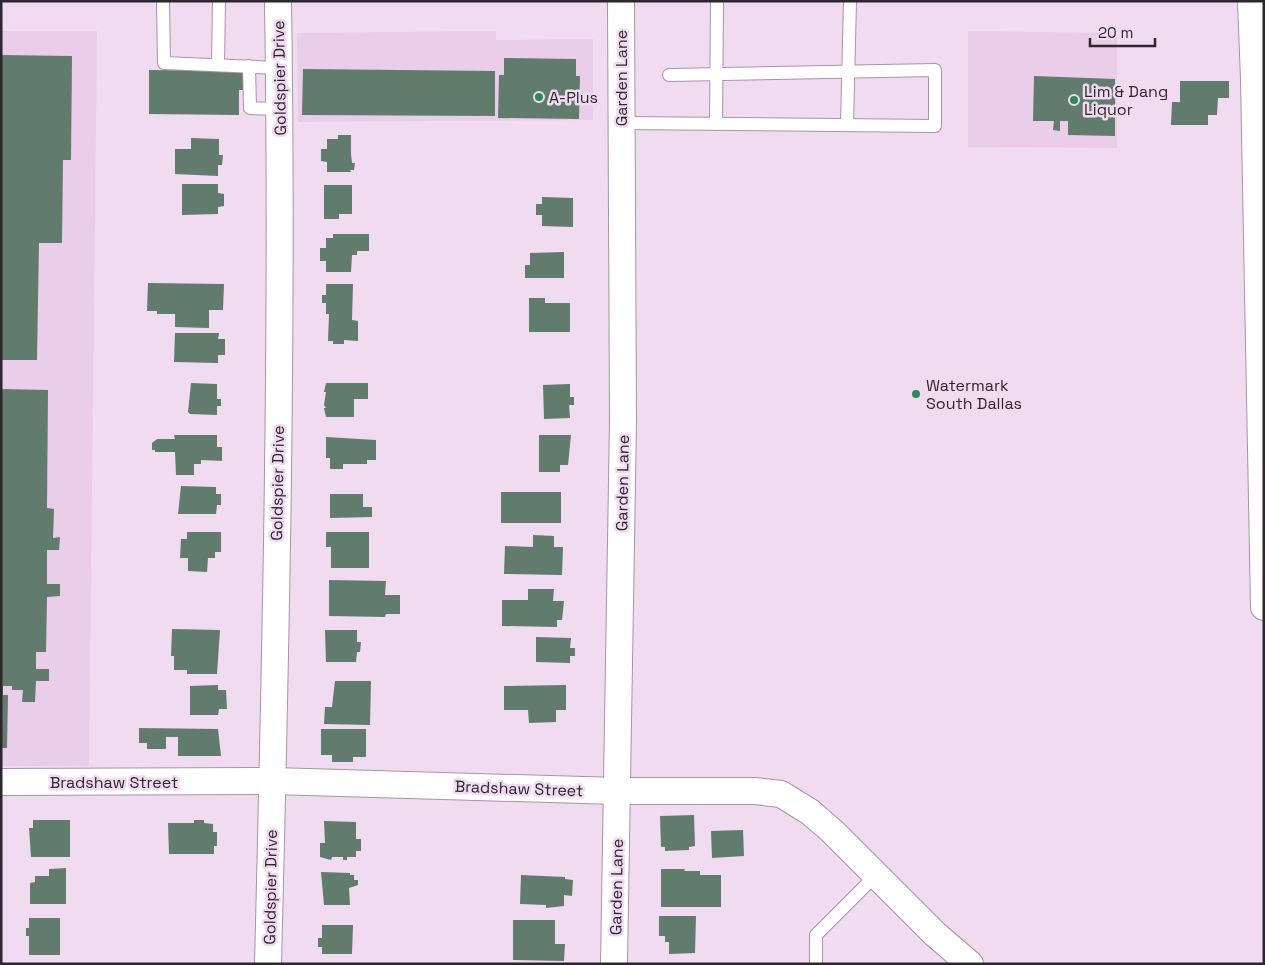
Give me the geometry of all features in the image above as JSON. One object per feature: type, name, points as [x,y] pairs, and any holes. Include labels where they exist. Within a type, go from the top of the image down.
[{"type":"street","name":"Goldspier Drive","points":[[268,964],[273,781],[281,210],[278,1]]},
{"type":"street","name":"Garden Lane","points":[[614,964],[623,421],[621,1]]},
{"type":"street","points":[[1251,1],[1264,608]]},
{"type":"street","name":"Bradshaw Street","points":[[1,782],[273,781],[618,791],[755,791],[782,794],[810,812],[934,934],[970,964]]},
{"type":"lane","points":[[163,1],[164,62],[279,68]]},
{"type":"lane","points":[[218,65],[219,1]]},
{"type":"lane","points":[[716,124],[717,1]]},
{"type":"lane","points":[[847,125],[850,1]]},
{"type":"lane","points":[[249,66],[250,108],[280,109]]},
{"type":"lane","points":[[622,123],[936,126],[935,70],[669,75]]},
{"type":"lane","points":[[816,964],[816,935],[876,876]]},
{"type":"shaded area","points":[[1,31],[97,31],[89,766],[1,766]]},
{"type":"shaded area","points":[[496,31],[496,40],[593,39],[593,120],[298,122],[297,33]]},
{"type":"shaded area","points":[[968,31],[1117,33],[1117,148],[968,147]]},
{"type":"building","points":[[1,55],[72,56],[71,160],[63,160],[62,243],[39,243],[37,360],[1,360]]},
{"type":"building","name":"A-Plus","points":[[504,58],[576,59],[576,76],[580,76],[579,119],[498,118],[499,75],[504,75]]},
{"type":"building","points":[[303,69],[495,71],[495,116],[302,115]]},
{"type":"building","points":[[149,70],[244,71],[243,90],[239,90],[239,115],[149,114]]},
{"type":"building","name":"Lim & Dang Liquor","points":[[1034,76],[1115,79],[1115,136],[1068,135],[1068,121],[1060,121],[1060,131],[1053,130],[1054,121],[1033,121]]},
{"type":"building","points":[[1180,81],[1229,81],[1229,98],[1218,98],[1217,115],[1208,115],[1208,125],[1171,125],[1172,102],[1180,102]]},
{"type":"building","points":[[338,135],[351,135],[352,163],[355,163],[354,170],[350,170],[351,172],[327,172],[327,162],[321,161],[321,149],[327,149],[327,139],[338,139]]},
{"type":"building","points":[[191,138],[219,139],[219,155],[223,155],[222,165],[218,165],[218,176],[175,174],[175,149],[191,149]]},
{"type":"building","points":[[182,184],[218,184],[218,193],[224,194],[224,206],[218,207],[218,214],[182,215]]},
{"type":"building","points":[[324,185],[352,185],[352,214],[339,214],[339,219],[324,219]]},
{"type":"building","points":[[542,197],[573,198],[573,227],[542,226],[542,215],[536,215],[536,204],[542,204]]},
{"type":"building","points":[[333,234],[369,234],[369,251],[357,251],[357,255],[352,255],[351,272],[326,272],[326,261],[320,261],[320,248],[326,248],[326,238],[333,238]]},
{"type":"building","points":[[564,252],[564,278],[525,278],[525,265],[530,265],[530,253]]},
{"type":"building","points":[[148,283],[224,284],[223,310],[209,310],[209,328],[175,327],[175,314],[157,314],[157,311],[147,311]]},
{"type":"building","points":[[326,284],[353,284],[352,320],[358,321],[358,341],[344,340],[344,344],[333,344],[333,341],[328,341],[329,314],[326,314],[326,303],[322,303],[322,295],[326,295]]},
{"type":"building","points":[[529,298],[545,298],[545,303],[570,303],[570,332],[529,332]]},
{"type":"building","points":[[175,333],[219,333],[218,339],[225,339],[225,355],[218,355],[218,363],[174,362]]},
{"type":"building","points":[[191,383],[217,384],[217,399],[221,399],[221,406],[217,406],[217,415],[190,414],[188,412]]},
{"type":"building","points":[[326,383],[368,383],[368,399],[354,399],[354,417],[326,417],[324,405],[326,392],[324,392]]},
{"type":"building","points":[[570,384],[570,397],[574,397],[574,405],[569,405],[570,418],[544,419],[543,385]]},
{"type":"building","points":[[1,389],[48,390],[47,508],[54,509],[53,538],[60,537],[59,550],[47,550],[47,584],[60,584],[60,596],[47,597],[46,652],[36,652],[36,669],[49,669],[49,681],[36,681],[35,702],[22,702],[23,690],[12,690],[12,686],[3,686],[3,695],[8,695],[7,748],[1,748]]},
{"type":"building","points":[[174,435],[217,435],[217,447],[222,447],[222,461],[201,460],[201,464],[194,464],[194,475],[176,475],[175,452],[155,452],[155,450],[152,450],[152,443],[157,439],[175,439]]},
{"type":"building","points":[[539,435],[571,435],[568,465],[560,465],[560,472],[539,472]]},
{"type":"building","points":[[326,437],[376,440],[376,460],[367,460],[367,464],[343,464],[343,469],[330,469],[330,458],[326,458]]},
{"type":"building","points":[[181,486],[216,487],[216,494],[221,494],[221,505],[217,505],[216,514],[178,514]]},
{"type":"building","points":[[501,492],[561,492],[561,523],[501,523]]},
{"type":"building","points":[[330,494],[363,494],[363,507],[372,507],[372,517],[330,518]]},
{"type":"building","points":[[187,532],[221,532],[221,552],[215,552],[215,558],[208,558],[207,572],[188,571],[188,558],[180,558],[181,539],[187,539]]},
{"type":"building","points":[[326,532],[369,532],[369,568],[331,568],[331,547],[326,547]]},
{"type":"building","points":[[533,535],[554,536],[554,547],[563,547],[562,575],[504,574],[505,546],[533,547]]},
{"type":"building","points":[[329,580],[386,581],[385,595],[400,595],[400,614],[386,614],[385,617],[329,616]]},
{"type":"building","points":[[528,589],[554,589],[553,601],[564,601],[562,620],[557,620],[557,627],[502,626],[502,600],[528,600]]},
{"type":"building","points":[[172,629],[220,630],[217,674],[187,674],[187,670],[174,670],[174,656],[171,656]]},
{"type":"building","points":[[325,630],[357,630],[357,642],[361,642],[356,662],[326,662]]},
{"type":"building","points":[[536,637],[571,638],[570,648],[575,648],[575,656],[570,656],[570,663],[536,662]]},
{"type":"building","points":[[335,681],[371,681],[370,725],[324,724],[325,707],[332,707]]},
{"type":"building","points":[[218,685],[218,690],[226,690],[227,709],[219,709],[218,715],[190,715],[190,686]]},
{"type":"building","points":[[566,685],[566,710],[556,710],[556,722],[529,723],[528,710],[504,710],[504,686]]},
{"type":"building","points":[[139,728],[218,729],[221,756],[178,756],[178,737],[166,737],[166,749],[147,749],[147,743],[139,743]]},
{"type":"building","points":[[321,729],[366,729],[366,757],[353,757],[353,762],[332,762],[332,755],[321,755]]},
{"type":"building","points":[[694,815],[695,846],[689,847],[689,850],[665,851],[665,847],[661,847],[660,816]]},
{"type":"building","points":[[33,820],[70,820],[70,857],[31,857],[29,828],[33,828]]},
{"type":"building","points":[[194,820],[204,820],[204,823],[213,824],[213,832],[217,832],[217,846],[214,846],[214,854],[169,854],[168,823],[194,823]]},
{"type":"building","points":[[324,821],[356,822],[356,839],[361,839],[361,851],[356,851],[356,857],[347,857],[347,860],[343,860],[343,857],[332,857],[331,860],[320,857],[320,843],[325,843]]},
{"type":"building","points":[[743,830],[744,856],[712,858],[711,831]]},
{"type":"building","points":[[66,868],[66,904],[30,904],[30,883],[35,882],[35,876],[49,876],[49,869]]},
{"type":"building","points":[[661,869],[685,869],[684,871],[700,871],[700,875],[721,875],[721,907],[661,907]]},
{"type":"building","points":[[321,872],[350,873],[350,875],[354,875],[354,880],[358,880],[358,885],[349,888],[350,905],[324,905]]},
{"type":"building","points":[[521,875],[565,877],[565,879],[573,880],[572,896],[564,895],[564,906],[546,908],[546,905],[520,904]]},
{"type":"building","points":[[659,916],[696,916],[695,953],[669,954],[669,942],[665,942],[665,936],[659,936]]},
{"type":"building","points":[[29,918],[60,918],[60,955],[29,955],[29,936],[26,936],[26,928],[29,928]]},
{"type":"building","points":[[513,920],[555,920],[555,944],[565,944],[564,961],[513,960]]},
{"type":"building","points":[[322,925],[353,925],[352,954],[322,954],[322,947],[318,947],[318,938],[322,938]]},
{"type":"place","name":"A-Plus","points":[[539,97]]},
{"type":"place","name":"Lim & Dang Liquor","points":[[1074,100]]},
{"type":"place","name":"Watermark South Dallas","points":[[916,394]]}]
